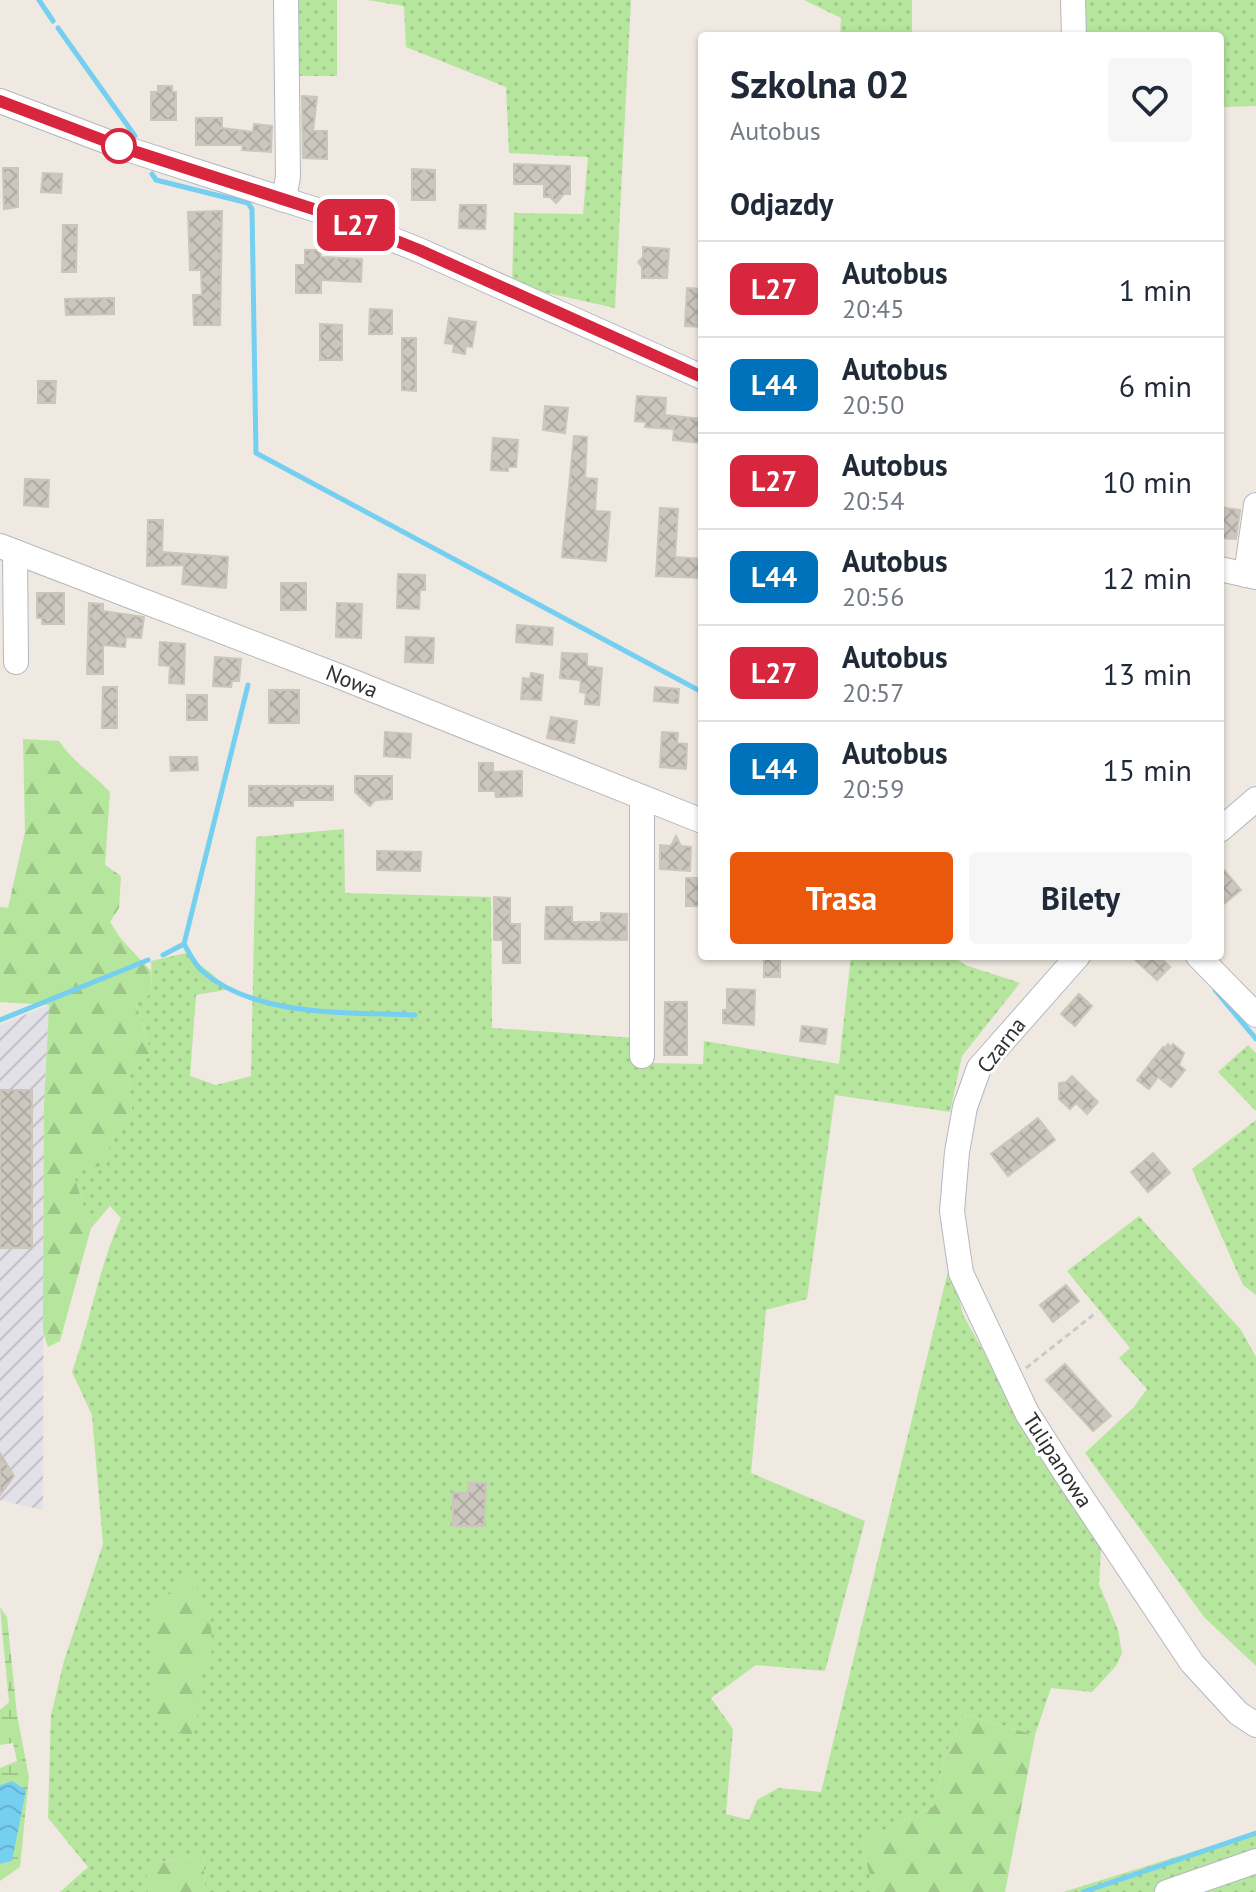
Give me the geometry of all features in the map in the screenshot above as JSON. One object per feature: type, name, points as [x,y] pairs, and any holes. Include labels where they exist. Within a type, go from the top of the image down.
[{"type":"street","points":[[284,200],[288,176],[286,0]]},
{"type":"street","points":[[1073,0],[1074,32]]},
{"type":"street","points":[[0,101],[124,148],[329,214],[419,250],[698,375]]},
{"type":"street","points":[[1224,570],[1251,576],[1256,505]]},
{"type":"street","points":[[8,549],[16,662]]},
{"type":"street","name":"Nowa","points":[[8,549],[355,682],[698,819]]},
{"type":"street","points":[[642,797],[642,1056]]},
{"type":"street","points":[[1224,827],[1256,799]]},
{"type":"street","name":"Czarna","points":[[957,1152],[965,1107],[979,1068],[1065,960]]},
{"type":"street","points":[[1202,960],[1256,1015]]},
{"type":"street","name":"Tulipanowa","points":[[957,1152],[952,1211],[961,1273],[1011,1380],[1035,1425],[1192,1663],[1238,1713],[1256,1725]]},
{"type":"street","points":[[1167,1892],[1256,1861]]},
{"type":"path","points":[[1011,1380],[1097,1312]]},
{"type":"shaded area","points":[[49,1005],[44,1105],[43,1510],[0,1500],[0,1025]]},
{"type":"green space","points":[[293,0],[337,0],[337,76],[293,76]]},
{"type":"green space","points":[[367,0],[631,0],[615,308],[512,285],[514,213],[583,214],[588,157],[509,153],[506,87],[406,47],[404,6]]},
{"type":"green space","points":[[804,0],[912,0],[912,32],[840,32],[841,18]]},
{"type":"green space","points":[[1083,0],[1256,0],[1256,106],[1224,107],[1224,32],[1084,32]]},
{"type":"green space","points":[[23,739],[59,741],[110,792],[105,865],[121,876],[119,908],[110,922],[121,939],[151,971],[152,993],[136,1004],[151,1053],[129,1075],[132,1116],[110,1142],[107,1164],[73,1173],[91,1228],[60,1341],[48,1347],[43,1332],[43,1307],[44,1105],[49,1005],[0,1002],[0,907],[8,908],[25,832]]},
{"type":"green space","points":[[344,829],[345,893],[491,897],[492,1028],[649,1039],[650,1063],[703,1064],[704,1041],[839,1064],[851,960],[958,960],[1020,983],[962,1056],[950,1112],[835,1095],[807,1299],[766,1310],[751,1473],[865,1521],[825,1671],[756,1665],[711,1698],[733,1729],[726,1814],[749,1820],[757,1800],[778,1788],[821,1792],[950,1263],[963,1315],[1051,1472],[1101,1549],[1099,1584],[1118,1630],[1122,1653],[1116,1666],[1092,1692],[1051,1688],[1035,1735],[964,1714],[944,1758],[934,1806],[861,1841],[874,1892],[205,1892],[203,1855],[147,1864],[147,1892],[60,1892],[88,1867],[48,1818],[51,1715],[64,1661],[103,1544],[92,1415],[72,1372],[121,1218],[110,1206],[91,1228],[73,1173],[110,1142],[132,1116],[129,1075],[151,1053],[136,1003],[152,993],[151,961],[186,953],[230,989],[196,995],[190,1076],[216,1085],[251,1076],[256,837]]},
{"type":"green space","points":[[1248,1045],[1256,1053],[1256,1111],[1218,1072]]},
{"type":"green space","points":[[1256,1120],[1256,1295],[1243,1285],[1192,1169]]},
{"type":"green space","points":[[1139,1216],[1241,1330],[1256,1357],[1256,1666],[1204,1617],[1085,1453],[1134,1407],[1147,1389],[1119,1358],[1130,1348],[1067,1271]]},
{"type":"green space","points":[[187,1574],[194,1574],[201,1603],[211,1619],[212,1651],[198,1679],[197,1726],[190,1736],[175,1731],[155,1717],[149,1624],[156,1606]]},
{"type":"green space","points":[[0,1607],[7,1617],[17,1715],[29,1777],[20,1867],[0,1881],[0,1864],[12,1861],[12,1781],[0,1785],[0,1768],[17,1761],[13,1743],[0,1745],[0,1710],[9,1702]]},
{"type":"green space","points":[[964,1714],[1035,1735],[1005,1892],[874,1892],[861,1841],[934,1806],[944,1758]]},
{"type":"green space","points":[[1256,1832],[1256,1892],[1063,1892]]},
{"type":"green space","points":[[203,1855],[205,1892],[147,1892],[147,1864]]},
{"type":"water","points":[[12,1781],[26,1790],[12,1861],[0,1864],[0,1785]]},
{"type":"building","points":[[158,86],[172,86],[172,92],[176,92],[176,120],[151,120],[151,92],[158,92]]},
{"type":"building","points":[[302,96],[317,97],[313,131],[327,131],[327,159],[303,158]]},
{"type":"building","points":[[196,118],[222,118],[222,128],[253,132],[254,124],[272,126],[271,152],[242,150],[243,145],[196,145]]},
{"type":"building","points":[[514,164],[570,166],[570,194],[564,194],[556,203],[550,197],[544,197],[544,184],[514,184]]},
{"type":"building","points":[[3,168],[18,168],[18,207],[4,209]]},
{"type":"building","points":[[412,169],[435,170],[435,200],[412,200]]},
{"type":"building","points":[[43,173],[62,174],[61,193],[41,192]]},
{"type":"building","points":[[460,205],[486,205],[485,229],[459,228]]},
{"type":"building","points":[[222,211],[220,325],[194,325],[193,295],[202,295],[201,270],[190,270],[188,212]]},
{"type":"building","points":[[63,225],[77,225],[76,272],[62,272]]},
{"type":"building","points":[[643,247],[669,249],[667,278],[642,278],[642,267],[638,262],[643,257]]},
{"type":"building","points":[[305,250],[320,250],[321,257],[362,259],[361,282],[321,280],[321,293],[296,293],[296,265],[305,265]]},
{"type":"building","points":[[687,288],[698,289],[698,327],[685,326]]},
{"type":"building","points":[[114,298],[114,314],[66,315],[65,299]]},
{"type":"building","points":[[370,309],[392,310],[392,334],[369,334]]},
{"type":"building","points":[[449,318],[476,322],[472,347],[466,346],[465,354],[453,352],[454,344],[445,343]]},
{"type":"building","points":[[320,324],[342,325],[342,360],[320,360]]},
{"type":"building","points":[[402,338],[416,338],[416,391],[402,390]]},
{"type":"building","points":[[38,381],[56,381],[55,403],[38,403]]},
{"type":"building","points":[[637,396],[666,398],[665,415],[698,419],[698,443],[673,440],[674,429],[645,427],[646,422],[635,421]]},
{"type":"building","points":[[545,406],[568,408],[565,433],[543,430]]},
{"type":"building","points":[[574,436],[587,437],[585,478],[597,479],[595,511],[610,512],[606,561],[562,557]]},
{"type":"building","points":[[493,438],[518,440],[516,467],[508,467],[508,471],[491,470]]},
{"type":"building","points":[[25,479],[49,480],[48,507],[24,505]]},
{"type":"building","points":[[660,508],[678,509],[675,557],[698,559],[698,578],[656,576]]},
{"type":"building","points":[[1224,508],[1240,510],[1236,539],[1224,538]]},
{"type":"building","points":[[148,520],[163,520],[162,552],[228,557],[226,588],[182,584],[184,565],[147,566]]},
{"type":"building","points":[[398,574],[425,575],[425,590],[420,590],[419,609],[397,608]]},
{"type":"building","points":[[281,583],[306,583],[306,610],[281,610]]},
{"type":"building","points":[[37,593],[64,593],[64,624],[42,624],[42,618],[37,618]]},
{"type":"building","points":[[89,603],[103,604],[103,611],[144,617],[141,638],[126,637],[125,647],[103,645],[103,674],[87,674]]},
{"type":"building","points":[[337,603],[362,604],[361,638],[336,637]]},
{"type":"building","points":[[517,625],[553,628],[552,645],[516,642]]},
{"type":"building","points":[[406,637],[434,638],[433,663],[405,662]]},
{"type":"building","points":[[160,642],[185,644],[184,684],[169,683],[170,666],[159,665]]},
{"type":"building","points":[[562,653],[587,654],[587,666],[602,668],[599,705],[585,704],[586,693],[580,692],[581,680],[560,678]]},
{"type":"building","points":[[215,657],[241,659],[239,681],[232,681],[231,687],[213,686]]},
{"type":"building","points":[[531,673],[543,675],[541,700],[521,699],[523,678],[530,679]]},
{"type":"building","points":[[103,687],[117,687],[117,728],[102,728]]},
{"type":"building","points":[[655,687],[679,689],[678,703],[654,701]]},
{"type":"building","points":[[269,690],[299,690],[299,723],[269,723]]},
{"type":"building","points":[[187,695],[207,695],[207,720],[187,720]]},
{"type":"building","points":[[551,717],[577,721],[574,743],[547,738]]},
{"type":"building","points":[[385,732],[411,734],[410,758],[384,756]]},
{"type":"building","points":[[662,732],[678,733],[677,743],[687,744],[686,769],[660,767]]},
{"type":"building","points":[[170,757],[197,757],[198,770],[171,771]]},
{"type":"building","points":[[479,763],[493,763],[493,772],[522,771],[522,796],[496,797],[495,791],[479,791]]},
{"type":"building","points":[[355,776],[392,776],[392,799],[375,800],[370,806],[355,792]]},
{"type":"building","points":[[249,786],[333,786],[333,800],[293,800],[293,806],[249,806]]},
{"type":"building","points":[[676,836],[681,846],[691,847],[690,871],[660,869],[660,845],[671,846]]},
{"type":"building","points":[[377,851],[421,852],[420,871],[377,870]]},
{"type":"building","points":[[1224,870],[1241,890],[1224,904]]},
{"type":"building","points":[[686,878],[698,878],[698,906],[686,906]]},
{"type":"building","points":[[494,897],[510,898],[510,924],[520,924],[520,963],[503,963],[503,940],[494,940]]},
{"type":"building","points":[[546,907],[572,907],[572,922],[601,922],[601,913],[627,914],[627,940],[545,939]]},
{"type":"building","points":[[764,960],[780,960],[780,977],[764,977]]},
{"type":"building","points":[[1135,960],[1163,960],[1170,967],[1157,980]]},
{"type":"building","points":[[727,989],[755,990],[754,1025],[723,1023],[723,1010],[727,1010]]},
{"type":"building","points":[[1079,994],[1092,1006],[1075,1026],[1061,1014]]},
{"type":"building","points":[[665,1002],[687,1002],[687,1055],[664,1055]]},
{"type":"building","points":[[802,1026],[827,1029],[825,1044],[800,1041]]},
{"type":"building","points":[[1168,1044],[1171,1047],[1173,1044],[1184,1053],[1179,1065],[1185,1070],[1171,1087],[1158,1077],[1149,1089],[1137,1080]]},
{"type":"building","points":[[1072,1076],[1098,1102],[1087,1114],[1076,1103],[1070,1109],[1059,1099],[1059,1083],[1066,1082]]},
{"type":"building","points":[[0,1090],[32,1090],[32,1248],[0,1248]]},
{"type":"building","points":[[1038,1118],[1055,1140],[1008,1176],[991,1154]]},
{"type":"building","points":[[1153,1153],[1170,1173],[1148,1192],[1131,1172]]},
{"type":"building","points":[[1066,1285],[1079,1301],[1053,1322],[1040,1305]]},
{"type":"building","points":[[1065,1364],[1111,1416],[1093,1431],[1046,1380]]},
{"type":"building","points":[[0,1453],[14,1476],[0,1495]]},
{"type":"building","points":[[468,1483],[486,1483],[484,1526],[453,1526],[453,1493],[468,1493]]},
{"type":"waterway","points":[[39,0],[53,21]]},
{"type":"waterway","points":[[58,28],[135,136]]},
{"type":"waterway","points":[[152,174],[156,180],[248,203],[252,209],[256,453],[698,690]]},
{"type":"waterway","points":[[163,955],[184,944],[248,685]]},
{"type":"waterway","points":[[184,944],[201,970],[223,986],[248,997],[303,1009],[415,1015]]},
{"type":"waterway","points":[[0,1020],[148,960]]},
{"type":"waterway","points":[[1215,990],[1256,1039]]},
{"type":"waterway","points":[[1083,1892],[1256,1833]]},
{"type":"bus line","name":"L27","points":[[0,101],[124,148],[329,214],[419,250],[698,375]]}]
